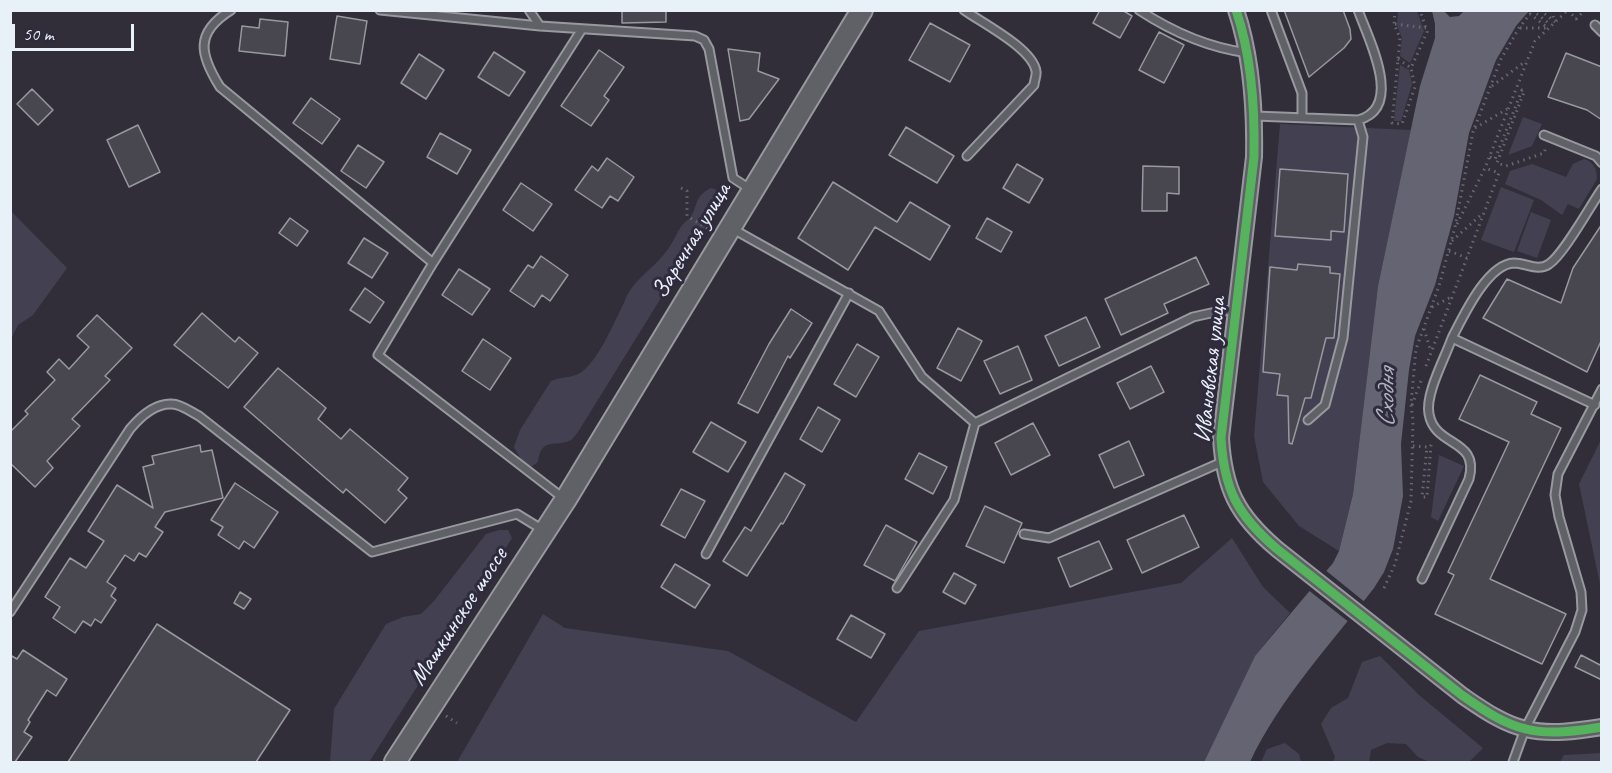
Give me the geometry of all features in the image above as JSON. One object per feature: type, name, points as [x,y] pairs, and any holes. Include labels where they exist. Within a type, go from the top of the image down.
[{"type":"main road","name":"Заречная улица","points":[[565,499],[862,10]]},
{"type":"main road","name":"Машкинское шоссе","points":[[395,762],[565,499]]},
{"type":"street","name":"Ивановская улица","points":[[1236,10],[1248,53],[1255,116],[1254,157],[1221,438],[1222,462],[1234,502],[1260,534],[1462,696],[1493,716],[1525,729],[1578,731],[1602,727]]},
{"type":"lane","points":[[231,10],[217,19],[208,30],[203,52],[207,66],[220,87],[433,263]]},
{"type":"lane","points":[[380,10],[540,26],[694,36],[704,40],[709,49],[733,178],[752,190]]},
{"type":"lane","points":[[529,10],[540,26]]},
{"type":"lane","points":[[964,10],[1021,49],[1030,59],[1036,71],[1034,85],[967,156]]},
{"type":"lane","points":[[1139,10],[1160,24],[1225,50],[1248,53]]},
{"type":"lane","points":[[1271,10],[1302,93],[1302,117]]},
{"type":"lane","points":[[1255,116],[1358,120],[1374,113],[1379,103],[1382,76],[1358,10]]},
{"type":"lane","points":[[1595,26],[1602,32]]},
{"type":"lane","points":[[565,499],[378,355],[433,263],[582,29]]},
{"type":"lane","points":[[1308,420],[1325,405],[1343,338],[1363,137],[1358,120]]},
{"type":"lane","points":[[1547,136],[1596,156],[1602,163]]},
{"type":"lane","points":[[1422,579],[1469,479],[1472,467],[1469,455],[1461,447],[1441,436],[1432,426],[1428,412],[1429,398],[1452,338],[1488,277],[1499,267],[1512,263],[1539,268],[1549,264],[1563,249],[1602,189]]},
{"type":"lane","points":[[730,228],[879,311],[922,377],[975,423]]},
{"type":"lane","points":[[706,554],[849,293]]},
{"type":"lane","points":[[897,588],[954,500],[975,423],[1193,317],[1236,310]]},
{"type":"lane","points":[[1452,338],[1595,405]]},
{"type":"lane","points":[[1513,762],[1525,729],[1575,632],[1582,610],[1581,592],[1555,495],[1558,474],[1602,389]]},
{"type":"lane","points":[[10,612],[130,429],[141,416],[158,407],[172,404],[186,408],[199,416],[372,552],[517,514],[544,531]]},
{"type":"lane","points":[[1024,534],[1049,538],[1222,462]]},
{"type":"path","points":[[1395,10],[1394,24],[1400,38],[1392,123],[1402,124],[1415,87],[1411,68],[1427,32],[1420,10]]},
{"type":"path","points":[[1532,10],[1551,25]]},
{"type":"path","points":[[1540,10],[1551,25]]},
{"type":"path","points":[[1551,25],[1552,10]]},
{"type":"path","points":[[1455,227],[1490,157],[1534,41],[1568,10],[1576,19],[1585,10]]},
{"type":"path","points":[[1384,588],[1395,564],[1411,501],[1413,421],[1411,407],[1416,349],[1451,242],[1475,128],[1501,59],[1519,28],[1530,14],[1551,25]]},
{"type":"path","points":[[1394,24],[1426,28]]},
{"type":"path","points":[[1519,28],[1551,25]]},
{"type":"path","points":[[1398,59],[1411,68]]},
{"type":"path","points":[[1490,87],[1527,60]]},
{"type":"path","points":[[1490,157],[1495,159],[1522,90],[1524,92],[1497,163],[1506,166],[1544,153],[1547,136]]},
{"type":"path","points":[[1475,128],[1509,108]]},
{"type":"path","points":[[1411,407],[1498,173],[1485,168]]},
{"type":"path","points":[[681,188],[687,192],[687,216],[710,230]]},
{"type":"path","points":[[1451,242],[1484,212]]},
{"type":"path","points":[[1448,251],[1467,258]]},
{"type":"path","points":[[1431,307],[1452,297]]},
{"type":"path","points":[[1424,327],[1431,353]]},
{"type":"path","points":[[1413,446],[1427,447],[1422,497],[1426,497],[1431,445],[1441,436]]},
{"type":"path","points":[[446,716],[457,723]]},
{"type":"shaded area","points":[[1398,11],[1417,11],[1424,31],[1410,63],[1400,56],[1402,38],[1397,25]]},
{"type":"shaded area","points":[[1400,65],[1409,70],[1412,84],[1401,121],[1394,121]]},
{"type":"shaded area","points":[[1523,117],[1542,124],[1532,146],[1508,155]]},
{"type":"shaded area","points":[[1280,124],[1411,130],[1378,286],[1353,494],[1339,551],[1299,526],[1263,482],[1254,436]]},
{"type":"shaded area","points":[[1584,159],[1594,166],[1597,179],[1579,209],[1568,204],[1562,215],[1541,200],[1505,184],[1510,171],[1532,164],[1566,177],[1573,164]]},
{"type":"shaded area","points":[[1501,187],[1534,200],[1514,252],[1481,240]]},
{"type":"shaded area","points":[[711,188],[720,191],[721,201],[578,432],[571,440],[546,446],[542,449],[538,462],[531,467],[523,463],[514,447],[520,430],[551,381],[578,374],[592,362],[627,295],[668,250],[683,224],[693,213],[701,195]]},
{"type":"shaded area","points":[[11,211],[67,268],[33,315],[18,325],[11,339]]},
{"type":"shaded area","points":[[1531,212],[1551,220],[1537,258],[1517,251]]},
{"type":"shaded area","points":[[1602,440],[1601,589],[1579,484]]},
{"type":"shaded area","points":[[1439,455],[1464,466],[1438,521],[1431,517]]},
{"type":"shaded area","points":[[508,530],[512,538],[369,762],[330,762],[334,709],[386,624],[403,617],[421,614],[434,601],[486,534]]},
{"type":"shaded area","points":[[1232,538],[1263,587],[1290,613],[1255,656],[1204,762],[457,762],[543,614],[565,628],[728,651],[856,722],[919,631],[1181,583]]},
{"type":"shaded area","points":[[1380,656],[1419,695],[1483,748],[1470,761],[1429,762],[1418,757],[1406,744],[1387,743],[1371,750],[1369,762],[1333,762],[1335,757],[1321,724],[1331,708],[1348,698],[1362,662]]},
{"type":"shaded area","points":[[1285,743],[1299,754],[1301,762],[1261,762],[1267,749]]},
{"type":"shaded area","points":[[1601,753],[1601,762],[1560,762],[1564,755]]},
{"type":"water","name":"Сходня","points":[[1432,11],[1444,11],[1450,17],[1459,16],[1464,11],[1529,11],[1516,26],[1496,60],[1469,133],[1454,216],[1435,285],[1415,336],[1401,444],[1403,496],[1393,549],[1384,572],[1374,588],[1291,694],[1262,738],[1250,762],[1204,762],[1255,656],[1333,563],[1339,551],[1353,494],[1378,286],[1420,86],[1435,38]]},
{"type":"pier","points":[[1324,569],[1366,603],[1350,623],[1307,589]]},
{"type":"building","points":[[622,10],[666,10],[666,22],[622,23]]},
{"type":"building","points":[[1100,10],[1122,10],[1132,16],[1120,38],[1093,23]]},
{"type":"building","points":[[1284,10],[1343,10],[1351,39],[1344,48],[1309,77]]},
{"type":"building","points":[[337,16],[367,21],[360,64],[330,59]]},
{"type":"building","points":[[260,19],[288,22],[285,56],[239,51],[242,26],[259,28]]},
{"type":"building","points":[[930,23],[970,45],[950,82],[909,60]]},
{"type":"building","points":[[1159,32],[1184,45],[1164,83],[1139,70]]},
{"type":"building","points":[[728,49],[760,53],[758,71],[779,79],[749,119],[740,121]]},
{"type":"building","points":[[599,50],[624,67],[604,96],[609,100],[591,126],[561,106]]},
{"type":"building","points":[[494,52],[525,72],[509,96],[478,77]]},
{"type":"building","points":[[1566,53],[1602,67],[1602,120],[1587,110],[1548,97]]},
{"type":"building","points":[[419,54],[444,70],[426,99],[401,83]]},
{"type":"building","points":[[32,89],[53,110],[38,125],[17,104]]},
{"type":"building","points":[[311,98],[340,119],[322,144],[293,123]]},
{"type":"building","points":[[138,125],[160,172],[129,187],[107,140]]},
{"type":"building","points":[[906,127],[954,156],[937,183],[889,155]]},
{"type":"building","points":[[440,133],[471,150],[457,174],[427,157]]},
{"type":"building","points":[[358,145],[384,162],[366,188],[341,171]]},
{"type":"building","points":[[607,158],[634,177],[618,201],[610,196],[602,208],[575,190],[592,166],[598,171]]},
{"type":"building","points":[[1017,164],[1043,179],[1029,203],[1003,188]]},
{"type":"building","points":[[1143,166],[1179,167],[1179,194],[1167,193],[1167,211],[1142,211]]},
{"type":"building","points":[[1280,169],[1348,174],[1344,232],[1331,231],[1331,240],[1275,236]]},
{"type":"building","points":[[833,182],[897,222],[910,202],[950,226],[930,260],[875,227],[848,270],[798,238]]},
{"type":"building","points":[[521,183],[552,204],[533,231],[503,210]]},
{"type":"building","points":[[290,218],[308,231],[297,246],[279,233]]},
{"type":"building","points":[[987,218],[1012,232],[1001,252],[976,238]]},
{"type":"building","points":[[1602,224],[1602,339],[1587,372],[1483,318],[1507,279],[1561,303],[1573,268]]},
{"type":"building","points":[[364,238],[388,253],[372,278],[348,263]]},
{"type":"building","points":[[541,256],[568,275],[550,301],[542,295],[534,307],[510,291],[528,265],[533,268]]},
{"type":"building","points":[[1196,257],[1209,284],[1164,304],[1168,313],[1121,335],[1105,299]]},
{"type":"building","points":[[1298,264],[1330,267],[1330,273],[1340,274],[1334,338],[1326,338],[1311,398],[1305,398],[1292,444],[1289,443],[1288,396],[1277,395],[1280,374],[1263,372],[1270,267],[1297,270]]},
{"type":"building","points":[[459,269],[490,289],[472,315],[442,295]]},
{"type":"building","points":[[365,288],[384,302],[370,323],[350,310]]},
{"type":"building","points":[[791,309],[812,323],[790,358],[788,356],[758,413],[738,403],[769,344]]},
{"type":"building","points":[[202,313],[235,342],[239,337],[258,353],[228,388],[174,345]]},
{"type":"building","points":[[97,315],[132,348],[105,376],[110,380],[72,419],[80,426],[47,461],[53,468],[35,487],[10,463],[10,432],[28,414],[25,411],[55,380],[47,372],[59,359],[69,369],[89,347],[77,336]]},
{"type":"building","points":[[1086,317],[1100,347],[1059,366],[1045,336]]},
{"type":"building","points":[[958,328],[982,341],[961,381],[937,368]]},
{"type":"building","points":[[483,339],[511,358],[490,390],[462,371]]},
{"type":"building","points":[[857,344],[879,357],[856,397],[834,384]]},
{"type":"building","points":[[1018,346],[1032,380],[1000,394],[984,361]]},
{"type":"building","points":[[1151,366],[1164,392],[1130,409],[1117,383]]},
{"type":"building","points":[[278,368],[326,408],[318,419],[341,439],[350,429],[408,478],[398,490],[407,498],[385,523],[346,489],[343,493],[244,407]]},
{"type":"building","points":[[1480,375],[1537,402],[1531,414],[1561,428],[1490,579],[1566,614],[1542,664],[1435,614],[1454,575],[1448,572],[1509,442],[1459,419]]},
{"type":"building","points":[[818,407],[840,420],[822,452],[800,439]]},
{"type":"building","points":[[711,422],[746,442],[728,472],[693,452]]},
{"type":"building","points":[[1033,423],[1050,455],[1011,475],[995,443]]},
{"type":"building","points":[[1129,441],[1144,475],[1114,488],[1099,455]]},
{"type":"building","points":[[200,445],[201,452],[212,450],[223,498],[165,512],[155,527],[163,532],[146,557],[139,553],[134,561],[125,555],[107,582],[116,588],[111,596],[116,600],[101,623],[95,619],[91,626],[83,621],[75,633],[53,618],[60,607],[45,597],[70,558],[86,568],[104,541],[88,531],[117,485],[153,508],[143,467],[154,464],[152,456]]},
{"type":"building","points":[[919,453],[947,467],[933,494],[905,479]]},
{"type":"building","points":[[785,473],[805,485],[783,524],[781,523],[747,576],[723,561],[745,527],[751,531]]},
{"type":"building","points":[[235,483],[278,512],[254,548],[244,541],[239,549],[218,535],[223,527],[211,520]]},
{"type":"building","points":[[681,489],[705,501],[685,538],[661,525]]},
{"type":"building","points":[[985,506],[1022,523],[1004,563],[966,546]]},
{"type":"building","points":[[1184,515],[1199,547],[1142,573],[1127,540]]},
{"type":"building","points":[[886,525],[917,542],[895,581],[864,565]]},
{"type":"building","points":[[1099,541],[1112,569],[1070,587],[1058,558]]},
{"type":"building","points":[[675,564],[710,585],[695,608],[661,587]]},
{"type":"building","points":[[954,573],[976,585],[965,604],[943,592]]},
{"type":"building","points":[[240,592],[251,599],[244,609],[234,603]]},
{"type":"building","points":[[851,615],[885,634],[871,658],[837,639]]},
{"type":"building","points":[[157,624],[290,710],[256,762],[68,762]]},
{"type":"building","points":[[23,650],[67,679],[56,696],[47,690],[28,720],[30,722],[24,732],[32,737],[15,762],[10,762],[10,655],[17,659]]},
{"type":"building","points":[[1581,655],[1602,666],[1602,680],[1575,667]]},
{"type":"cycle path","points":[[1236,10],[1249,64],[1253,101],[1254,157],[1221,438],[1225,472],[1235,500],[1263,537],[1277,549],[1485,711],[1509,724],[1535,731],[1564,732],[1602,727]]}]
